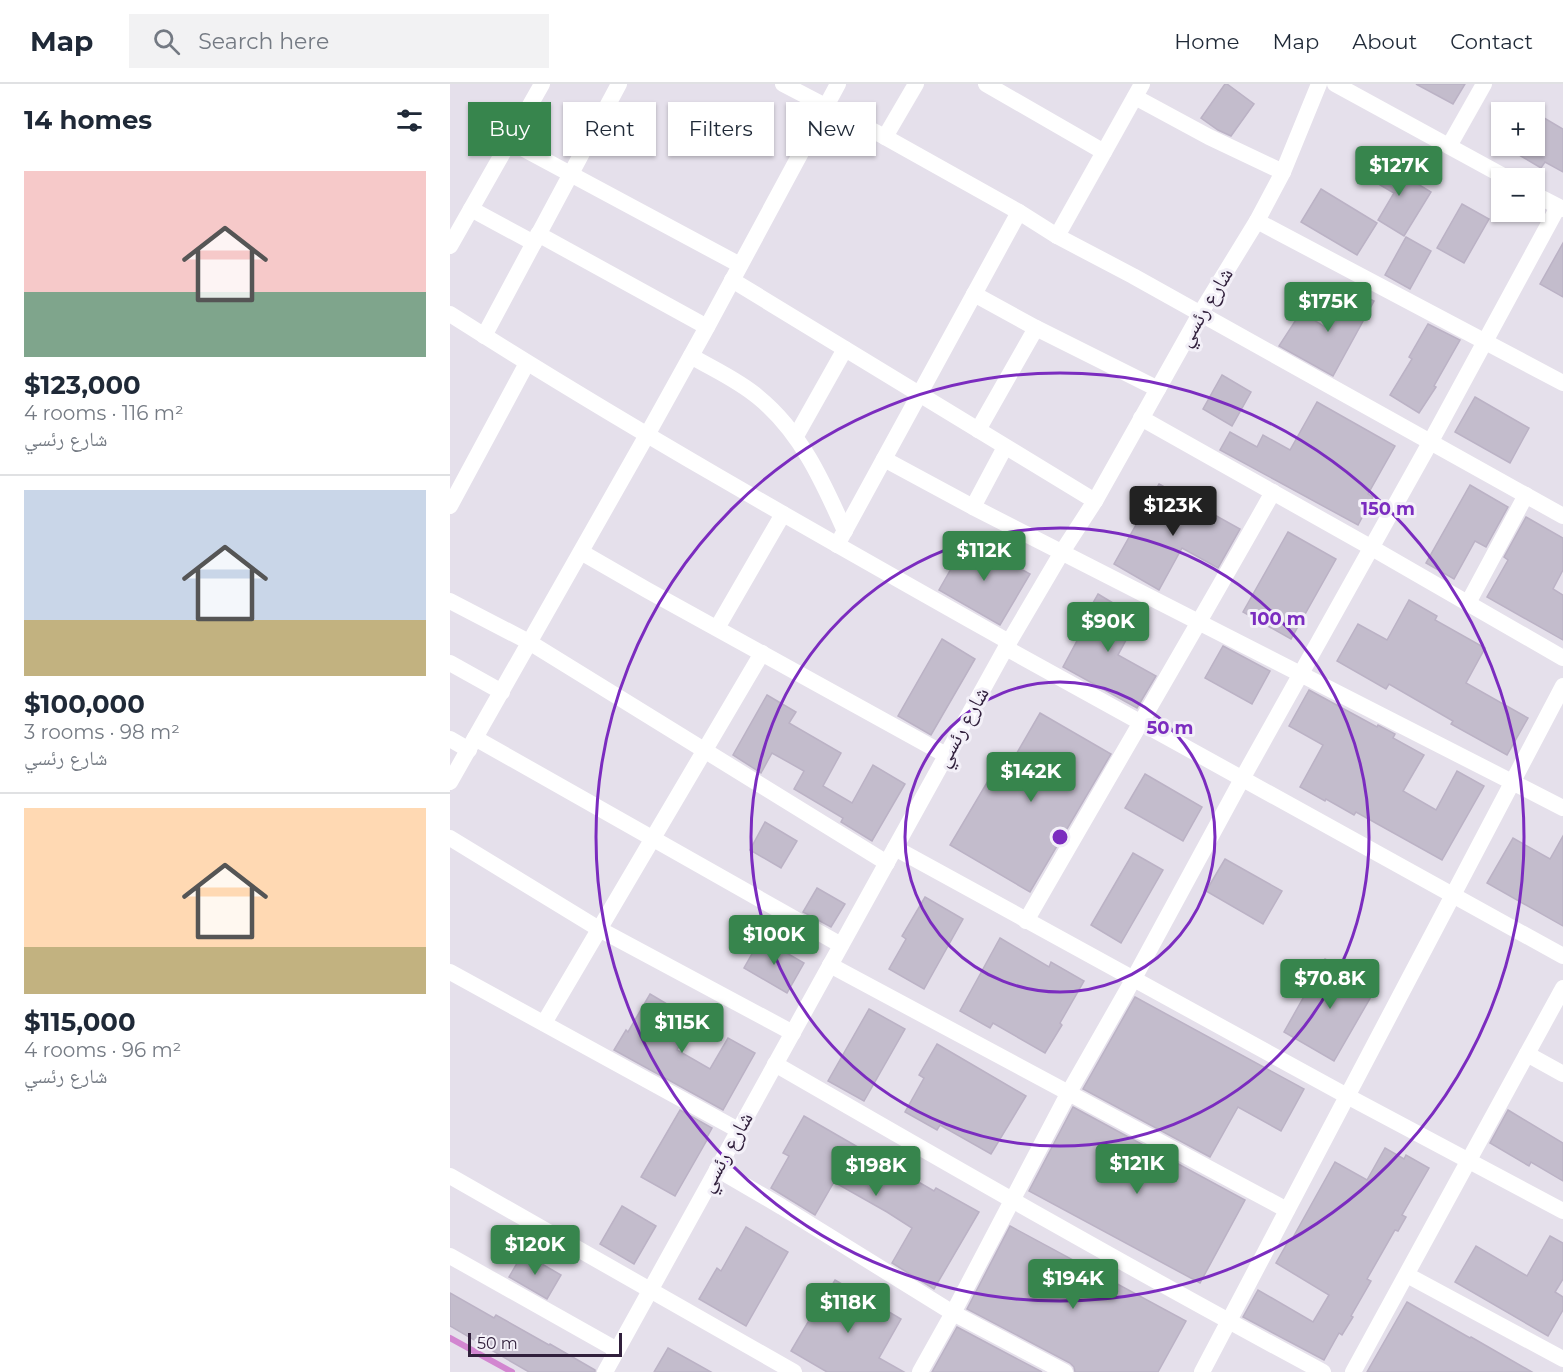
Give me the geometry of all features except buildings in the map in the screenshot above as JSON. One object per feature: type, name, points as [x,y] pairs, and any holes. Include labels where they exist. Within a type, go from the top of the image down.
[{"type":"street","points":[[532,102],[542,84]]},
{"type":"street","points":[[484,336],[619,84]]},
{"type":"street","points":[[783,84],[816,102]]},
{"type":"street","points":[[828,102],[838,84]]},
{"type":"street","points":[[885,137],[916,84]]},
{"type":"street","points":[[986,84],[1104,152]]},
{"type":"street","name":"شارع رئسي","points":[[605,1372],[1007,645],[1095,501],[1200,314],[1257,221],[1283,172],[1319,84]]},
{"type":"street","points":[[1335,84],[1491,169]]},
{"type":"street","points":[[1449,146],[1484,84]]},
{"type":"street","points":[[1057,236],[1138,90],[1209,137],[1283,172]]},
{"type":"street","points":[[876,132],[1057,236],[1563,516]]},
{"type":"street","points":[[450,246],[500,156]]},
{"type":"street","points":[[538,156],[571,173],[736,272],[845,349],[1095,501]]},
{"type":"street","points":[[450,782],[691,356],[799,156]]},
{"type":"street","points":[[920,1372],[1068,1094],[1561,208],[1545,200]]},
{"type":"street","points":[[471,208],[536,238],[707,327]]},
{"type":"street","points":[[841,538],[1018,212]]},
{"type":"street","points":[[1257,221],[1563,383]]},
{"type":"street","points":[[974,294],[1158,389]]},
{"type":"street","points":[[450,314],[527,363],[783,514],[841,538],[1007,645],[1140,722],[1563,956]]},
{"type":"street","points":[[978,430],[1036,328]]},
{"type":"street","points":[[796,436],[845,349]]},
{"type":"street","points":[[691,356],[756,395],[796,436],[819,474],[841,538]]},
{"type":"street","points":[[450,506],[527,363]]},
{"type":"street","points":[[1141,418],[1563,658]]},
{"type":"street","points":[[973,507],[1005,447]]},
{"type":"street","points":[[884,459],[973,507],[1563,808]]},
{"type":"street","points":[[1026,921],[1140,722],[1200,623],[1273,492]]},
{"type":"street","points":[[1468,603],[1526,495]]},
{"type":"street","points":[[717,628],[783,514]]},
{"type":"street","points":[[581,552],[946,755]]},
{"type":"street","points":[[450,602],[529,642],[705,750],[891,856],[1026,921],[1563,1211]]},
{"type":"street","points":[[544,1023],[762,653]]},
{"type":"street","points":[[450,663],[502,692]]},
{"type":"street","points":[[1202,1372],[1563,686]]},
{"type":"street","points":[[450,739],[472,744],[652,839],[841,945]]},
{"type":"street","points":[[450,838],[599,929],[793,1033]]},
{"type":"street","points":[[830,965],[1287,1210]]},
{"type":"street","points":[[450,972],[738,1130]]},
{"type":"street","points":[[1353,1372],[1563,988]]},
{"type":"street","points":[[1527,1054],[1563,1074]]},
{"type":"street","points":[[775,1064],[1011,1201],[1323,1372]]},
{"type":"street","points":[[717,1169],[953,1313],[1065,1372]]},
{"type":"street","points":[[450,1176],[794,1372]]},
{"type":"street","points":[[450,1256],[617,1350]]},
{"type":"street","points":[[1407,1275],[1563,1359]]},
{"type":"waterway","points":[[450,1338],[512,1372]]}]
